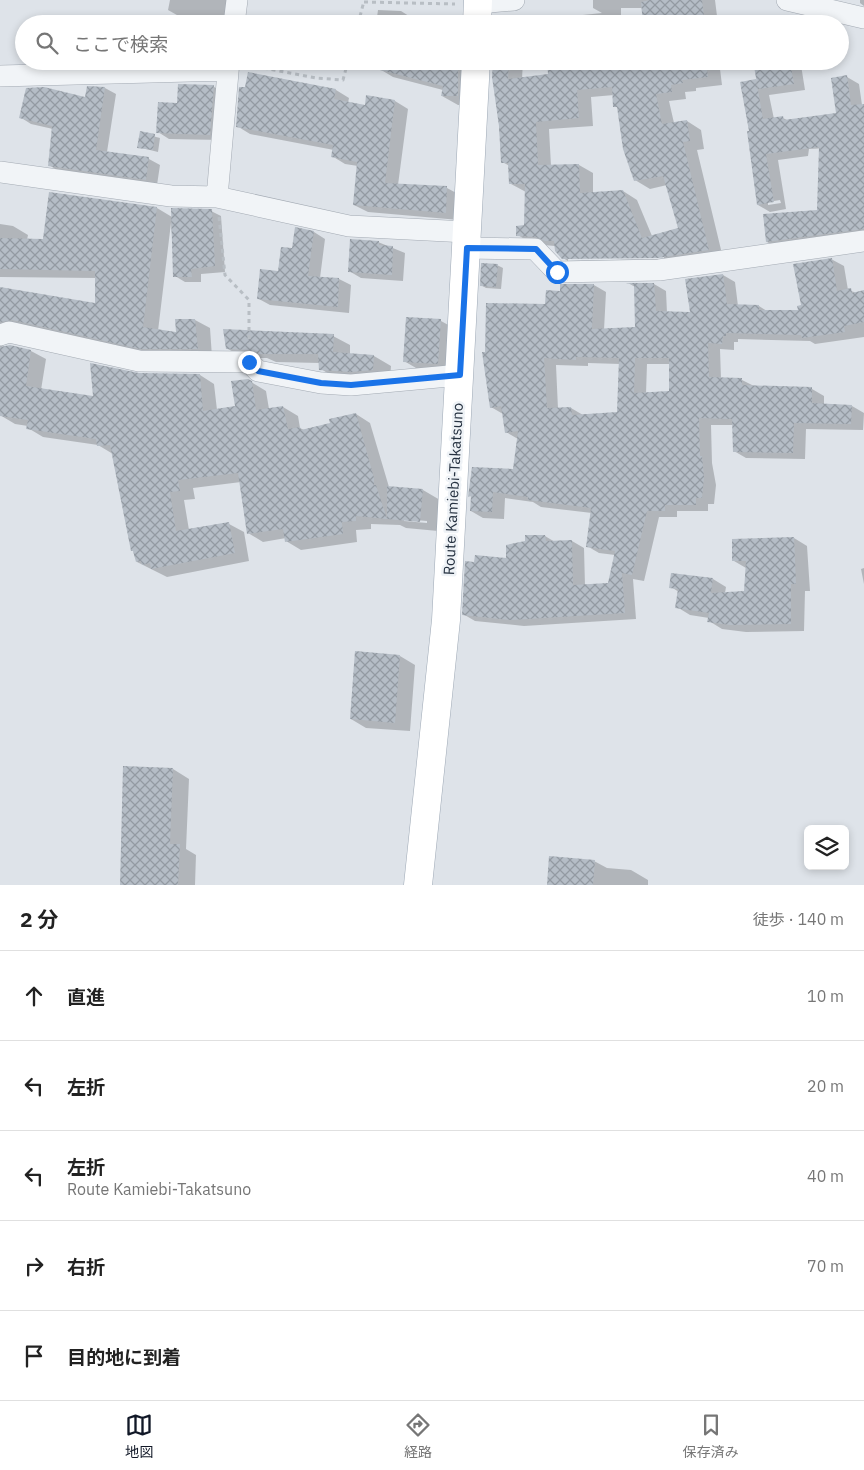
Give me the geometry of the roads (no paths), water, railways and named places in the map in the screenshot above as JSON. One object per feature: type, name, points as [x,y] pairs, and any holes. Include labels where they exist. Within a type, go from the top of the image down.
[{"type":"main road","name":"Route Kamiebi-Takatsuno","points":[[418,885],[446,620],[476,70]]},
{"type":"street","points":[[235,15],[237,0]]},
{"type":"street","points":[[478,9],[514,0]]},
{"type":"street","points":[[788,0],[864,18]]},
{"type":"street","points":[[0,76],[127,70]]},
{"type":"street","points":[[217,197],[231,70]]},
{"type":"street","points":[[0,172],[171,196],[217,197],[349,226],[536,249],[557,272],[659,270],[864,241]]},
{"type":"street","points":[[0,335],[8,332],[140,361],[249,362],[258,371],[321,383],[351,385],[460,375]]}]
